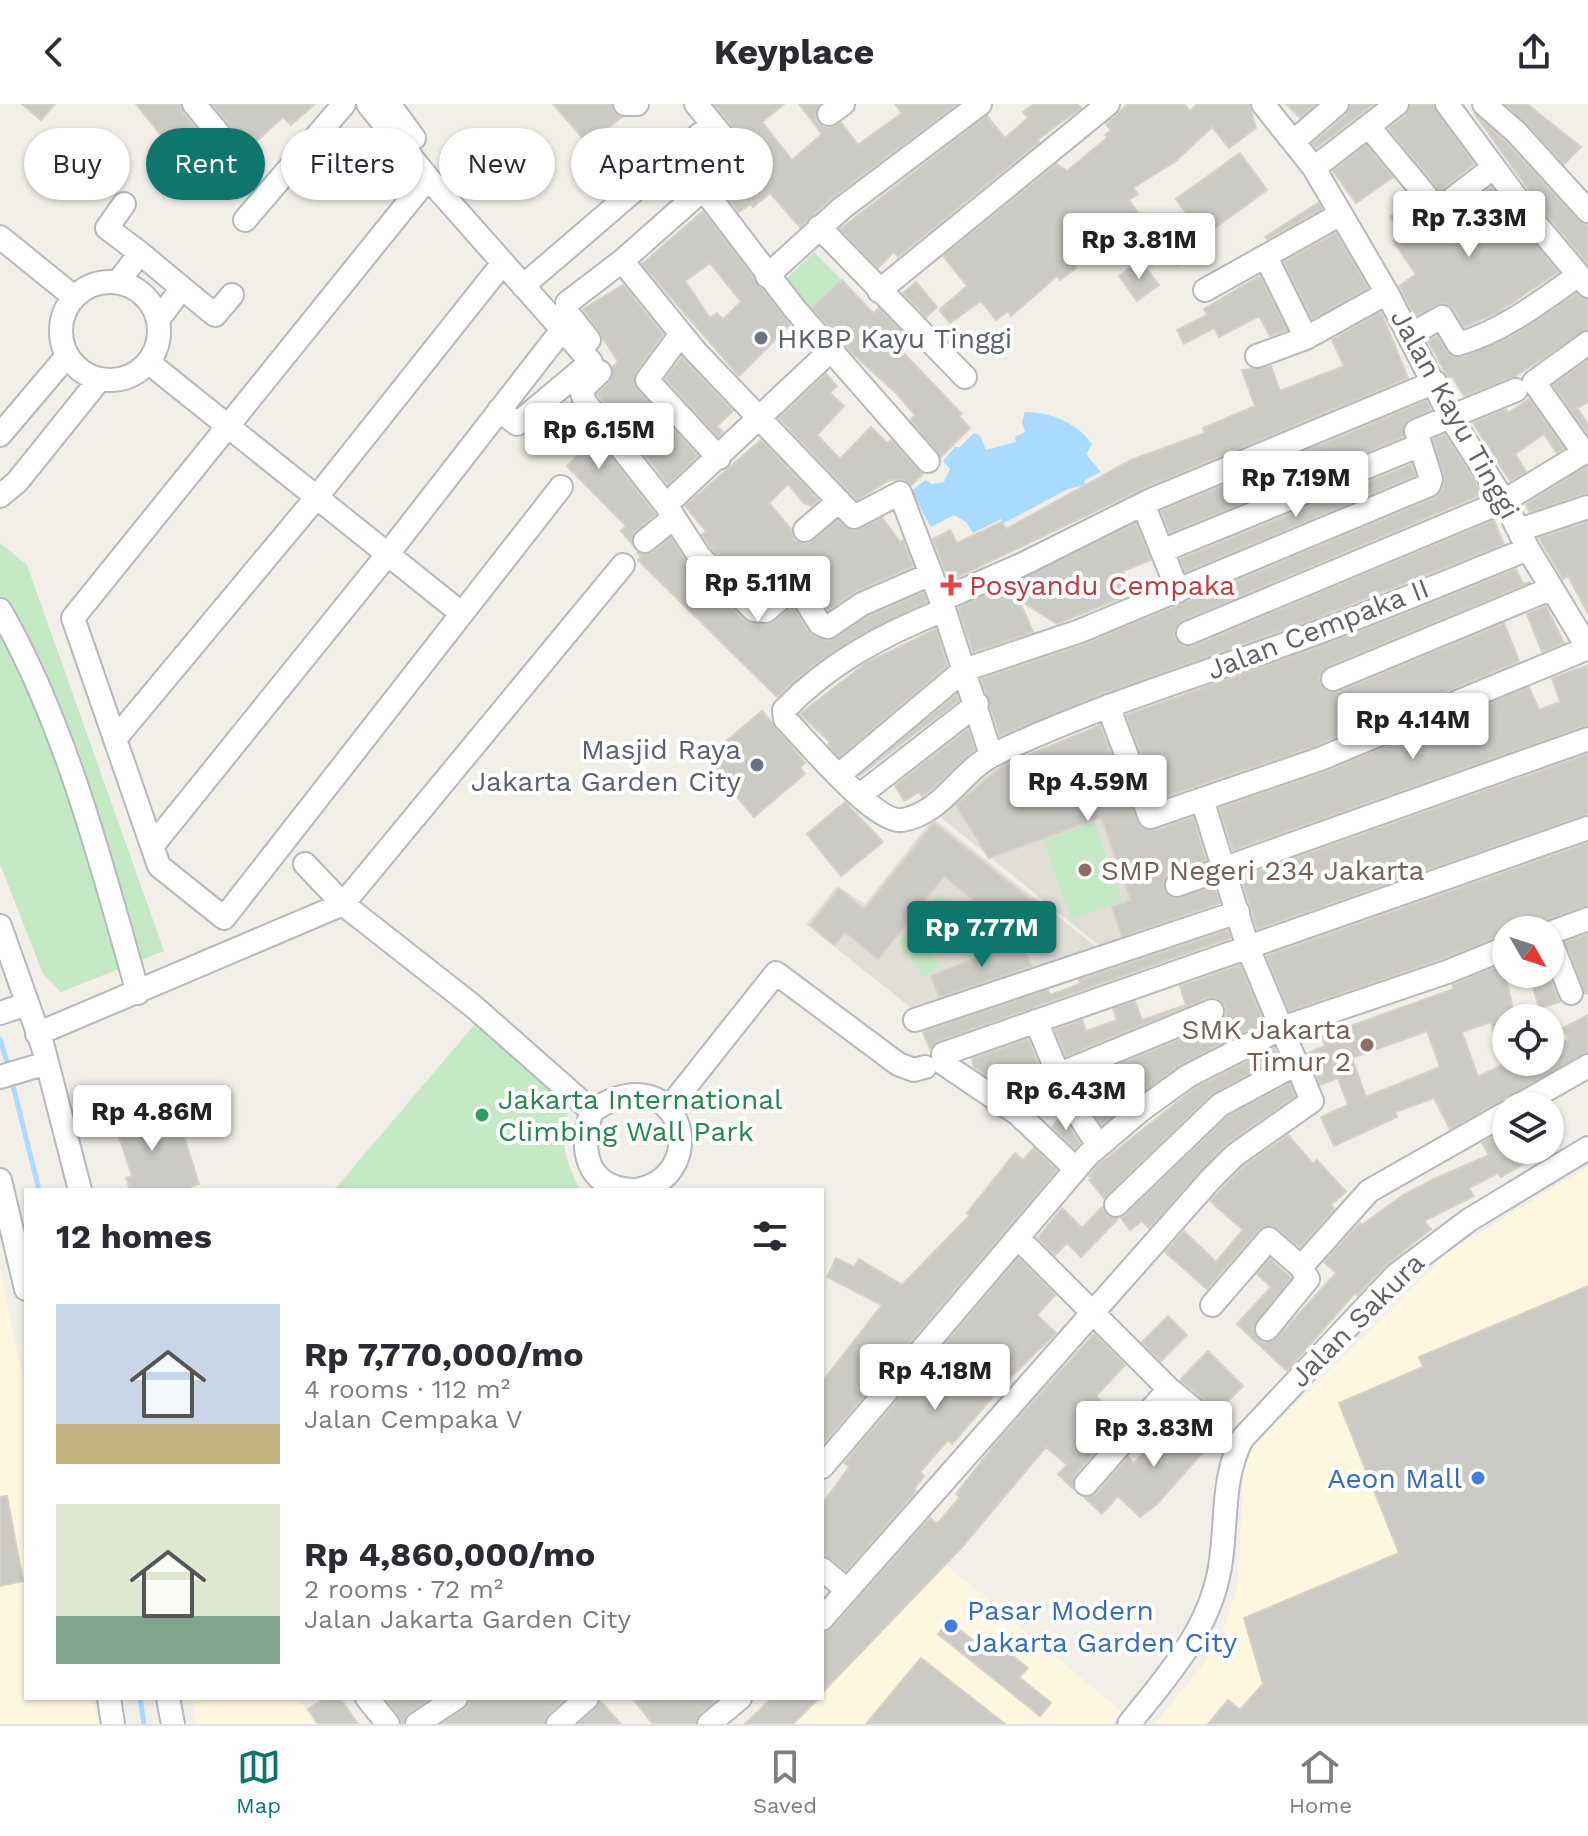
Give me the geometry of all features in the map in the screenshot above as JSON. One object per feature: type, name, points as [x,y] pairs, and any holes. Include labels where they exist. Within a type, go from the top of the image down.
[{"type":"street","points":[[194,104],[214,128]]},
{"type":"street","points":[[245,220],[344,104]]},
{"type":"street","points":[[368,104],[428,178],[591,362],[517,424],[499,410]]},
{"type":"street","points":[[389,104],[407,128]]},
{"type":"street","points":[[625,104],[637,104]]},
{"type":"street","points":[[767,276],[819,227],[980,104]]},
{"type":"street","points":[[879,291],[1108,104]]},
{"type":"street","name":"Jalan Kayu Tinggi","points":[[1263,104],[1314,168],[1387,293],[1451,418],[1504,501],[1550,589],[1588,648]]},
{"type":"street","points":[[1294,141],[1337,104]]},
{"type":"street","points":[[1314,168],[1397,104]]},
{"type":"street","points":[[1410,335],[1442,317],[1458,344],[1472,340],[1583,281],[1447,104]]},
{"type":"street","points":[[1486,106],[1540,157],[1588,211]]},
{"type":"street","points":[[707,108],[720,128]]},
{"type":"street","points":[[1369,127],[1438,210],[1494,167]]},
{"type":"street","points":[[428,178],[73,618],[159,866],[224,918],[561,487]]},
{"type":"street","points":[[523,286],[623,200]]},
{"type":"street","points":[[692,200],[566,306],[605,363],[581,390],[595,417],[670,512],[699,556],[752,608],[766,611],[796,585],[820,624],[828,627],[862,604],[931,574]]},
{"type":"street","points":[[711,200],[767,276],[928,461]]},
{"type":"street","points":[[124,204],[107,228],[215,315],[232,295]]},
{"type":"street","points":[[1205,290],[1341,214]]},
{"type":"street","points":[[819,227],[965,377]]},
{"type":"street","points":[[0,237],[74,297]]},
{"type":"street","points":[[118,282],[140,253]]},
{"type":"street","points":[[1266,257],[1306,338]]},
{"type":"street","points":[[622,261],[681,334],[855,518],[898,492],[943,605],[991,755]]},
{"type":"street","points":[[115,739],[316,498],[503,263]]},
{"type":"street","points":[[102,282],[118,282],[146,296],[158,320],[159,341],[148,362],[130,377],[99,380],[80,371],[67,356],[60,325],[74,297],[102,282]]},
{"type":"street","points":[[158,320],[182,288]]},
{"type":"street","points":[[1257,356],[1306,338],[1387,293]]},
{"type":"street","points":[[153,845],[387,555],[562,330]]},
{"type":"street","points":[[681,334],[647,380],[719,458]]},
{"type":"street","points":[[1188,633],[1504,501],[1586,451],[1534,382],[1587,346]]},
{"type":"street","points":[[645,541],[719,458],[830,351]]},
{"type":"street","points":[[0,435],[67,356]]},
{"type":"street","points":[[148,362],[461,613]]},
{"type":"street","points":[[0,496],[17,482],[99,380]]},
{"type":"street","points":[[943,605],[1143,504],[1435,382]]},
{"type":"street","points":[[839,775],[964,670],[1080,631],[1429,485],[1431,479],[1418,446],[1416,431],[1516,390]]},
{"type":"street","points":[[1162,551],[1418,446]]},
{"type":"street","points":[[805,530],[839,501]]},
{"type":"street","points":[[1143,504],[1178,591]]},
{"type":"street","name":"Jalan Cempaka II","points":[[943,605],[856,651],[825,672],[784,710],[785,719],[880,814],[902,820],[933,805],[991,755],[1108,706],[1320,631],[1523,540],[1588,507]]},
{"type":"street","points":[[37,1034],[343,904],[623,565]]},
{"type":"street","points":[[1333,679],[1550,589]]},
{"type":"street","points":[[0,610],[22,647],[93,836],[138,993]]},
{"type":"street","points":[[1108,706],[1150,817],[1320,759],[1588,648]]},
{"type":"street","points":[[860,795],[977,704]]},
{"type":"street","points":[[1177,885],[1588,739]]},
{"type":"street","points":[[824,1617],[1221,1168],[1312,1102],[1248,948],[1202,799]]},
{"type":"street","points":[[668,1109],[776,973],[898,1064],[914,1070],[933,1063],[943,1054],[1588,828]]},
{"type":"street","points":[[305,864],[343,904],[473,1006],[592,1111]]},
{"type":"street","points":[[915,1020],[1238,912]]},
{"type":"street","points":[[1564,928],[1588,919]]},
{"type":"street","points":[[0,926],[12,1009],[37,1034],[79,1188]]},
{"type":"street","points":[[824,1465],[917,1352],[1098,1145],[1188,1076],[1282,1028],[1492,954]]},
{"type":"street","points":[[1564,975],[1571,993]]},
{"type":"street","points":[[1057,1075],[1212,1011]]},
{"type":"street","points":[[1036,1021],[1057,1075],[1075,1111],[1098,1145]]},
{"type":"street","points":[[0,1077],[47,1063]]},
{"type":"street","points":[[933,1063],[1018,1114],[1076,1169]]},
{"type":"street","points":[[1116,1205],[1220,1105],[1298,1063]]},
{"type":"street","points":[[1542,1092],[1588,1066]]},
{"type":"street","points":[[601,1187],[589,1166],[583,1145],[592,1111],[608,1099],[629,1093],[650,1097],[668,1109],[678,1128],[677,1160],[664,1178],[638,1188]]},
{"type":"street","points":[[1301,1267],[1369,1191],[1492,1121]]},
{"type":"street","name":"Jalan Sakura","points":[[1129,1724],[1181,1658],[1208,1609],[1221,1562],[1226,1482],[1231,1460],[1242,1439],[1396,1275],[1469,1220],[1588,1148]]},
{"type":"street","points":[[0,1180],[24,1281]]},
{"type":"street","points":[[1018,1238],[1169,1389],[1213,1425]]},
{"type":"street","points":[[1212,1305],[1266,1240],[1301,1267],[1307,1282],[1267,1329]]},
{"type":"street","points":[[1086,1484],[1169,1389]]},
{"type":"street","points":[[824,1571],[847,1590]]},
{"type":"street","points":[[109,1700],[113,1724]]},
{"type":"street","points":[[168,1700],[173,1724]]},
{"type":"street","points":[[369,1700],[388,1724]]},
{"type":"street","points":[[417,1724],[453,1700]]},
{"type":"street","points":[[558,1724],[585,1700]]},
{"type":"street","points":[[709,1724],[738,1700]]},
{"type":"shaded area","name":"SMP Negeri 234 Jakarta","points":[[1125,760],[1183,926],[1107,952],[937,814],[996,768],[1014,801]]},
{"type":"shaded area","points":[[933,818],[1104,953],[919,1014],[806,924],[837,886],[865,904]]},
{"type":"shaded area","name":"Aeon Mall","points":[[1588,1167],[1588,1724],[1155,1724],[1205,1662],[1224,1628],[1238,1585],[1243,1472],[1253,1446],[1448,1252]]},
{"type":"shaded area","points":[[0,1273],[24,1383],[24,1700],[93,1700],[99,1724],[0,1724]]},
{"type":"shaded area","name":"Pasar Modern Jakarta Garden City","points":[[942,1562],[1122,1712],[1112,1724],[787,1724],[813,1700],[824,1700],[824,1689]]},
{"type":"shaded area","points":[[192,1700],[299,1700],[315,1724],[197,1724]]},
{"type":"green space","points":[[814,252],[842,280],[810,310],[783,282]]},
{"type":"green space","points":[[0,543],[27,565],[164,951],[61,992],[43,974],[0,864]]},
{"type":"green space","points":[[1094,822],[1122,901],[1071,920],[1043,840]]},
{"type":"green space","points":[[939,893],[989,935],[969,959],[919,917]]},
{"type":"green space","points":[[915,929],[940,965],[923,977],[898,941]]},
{"type":"green space","name":"Jakarta International Climbing Wall Park","points":[[476,1023],[571,1105],[565,1128],[565,1149],[570,1169],[580,1188],[336,1188]]},
{"type":"water","points":[[1025,412],[1054,417],[1079,430],[1092,444],[1086,454],[1101,472],[1085,480],[1084,485],[1068,489],[1004,523],[1001,519],[973,533],[966,522],[954,515],[931,527],[911,491],[926,480],[932,484],[944,482],[950,469],[943,461],[974,433],[980,436],[986,450],[1016,442],[1015,437],[1025,432],[1022,422]]},
{"type":"building","points":[[22,104],[55,104],[41,120]]},
{"type":"building","points":[[136,104],[180,104],[183,113],[196,128],[155,128]]},
{"type":"building","points":[[212,104],[315,104],[291,125],[283,117],[265,133],[265,128],[232,128]]},
{"type":"building","points":[[553,104],[611,104],[613,112],[622,117],[608,128],[574,128]]},
{"type":"building","points":[[714,104],[784,104],[762,122],[767,128],[734,128]]},
{"type":"building","points":[[799,104],[820,104],[815,115],[818,123],[830,128],[841,122],[858,145],[902,113],[895,104],[957,104],[833,197],[800,227],[773,196],[773,136],[792,160],[822,134]]},
{"type":"building","points":[[1034,104],[1077,104],[1081,108],[1037,140],[1039,142],[898,257],[894,252],[878,268],[840,229],[987,116],[1005,138],[1028,118],[1023,112]]},
{"type":"building","points":[[1128,104],[1184,104],[1190,111],[1198,104],[1249,104],[1256,128],[1229,148],[1212,127],[1176,161],[1133,188],[1138,194],[1129,200],[1138,213],[1074,266],[1076,268],[1060,280],[1057,276],[1011,316],[1008,311],[996,320],[981,301],[950,323],[939,310],[967,286],[943,256],[1057,164],[1067,171],[1108,137],[1105,135],[1111,130],[1106,124]]},
{"type":"building","points":[[1286,104],[1316,104],[1300,118]]},
{"type":"building","points":[[1351,104],[1374,104],[1316,148],[1312,144],[1346,115]]},
{"type":"building","points":[[1411,104],[1433,104],[1474,164],[1440,191],[1388,128],[1406,115]]},
{"type":"building","points":[[1505,104],[1527,104],[1581,147],[1564,164]]},
{"type":"building","points":[[1474,113],[1506,142],[1578,220],[1588,225],[1588,264],[1547,215]]},
{"type":"building","points":[[1366,145],[1393,177],[1356,203],[1333,171]]},
{"type":"building","points":[[1240,153],[1267,190],[1193,244],[1197,251],[1177,265],[1163,246],[1194,224],[1176,199]]},
{"type":"building","points":[[1491,187],[1558,272],[1498,312],[1464,327],[1454,309],[1443,303],[1415,316],[1399,286],[1416,274],[1393,241],[1402,234],[1390,217],[1413,201],[1428,219],[1441,224]]},
{"type":"building","points":[[729,200],[762,200],[753,207],[751,204],[739,212]]},
{"type":"building","points":[[1318,203],[1322,209],[1267,239],[1265,237]]},
{"type":"building","points":[[703,211],[790,325],[739,376],[642,264]],"holes":[[[710,263],[741,302],[723,319],[717,313],[710,318],[685,281]]]},
{"type":"building","points":[[1336,233],[1368,288],[1312,319],[1284,262]]},
{"type":"building","points":[[1140,260],[1159,285],[1137,301],[1119,276]]},
{"type":"building","points":[[1260,276],[1287,330],[1270,336],[1259,316],[1219,337],[1214,328],[1184,344],[1177,330],[1207,315],[1204,309]]},
{"type":"building","points":[[842,280],[870,310],[874,313],[879,308],[904,334],[894,343],[962,414],[959,416],[970,428],[941,457],[910,420],[915,415],[896,393],[852,353],[812,308]]},
{"type":"building","points":[[916,282],[937,307],[926,317],[903,293]]},
{"type":"building","points":[[623,285],[663,334],[636,372],[634,385],[698,456],[668,484],[597,394],[610,382],[613,367],[618,361],[583,309]]},
{"type":"building","points":[[1576,294],[1588,300],[1588,329],[1514,377],[1464,396],[1452,376],[1448,378],[1428,341],[1437,336],[1450,355],[1462,357],[1511,337]]},
{"type":"building","points":[[1381,312],[1408,378],[1144,488],[949,581],[933,539],[950,530],[957,543],[1002,522],[1006,529],[1131,460],[1205,433],[1203,428],[1255,406],[1242,370],[1271,366],[1280,391],[1344,366],[1332,340]]},
{"type":"building","points":[[682,357],[733,411],[717,426],[723,432],[718,437],[665,379]]},
{"type":"building","points":[[1588,360],[1588,402],[1577,408],[1588,424],[1588,434],[1553,385]]},
{"type":"building","points":[[826,374],[837,386],[830,393],[844,406],[817,435],[840,459],[871,427],[887,443],[891,440],[923,474],[911,485],[902,479],[890,480],[857,500],[779,418]]},
{"type":"building","points":[[1529,399],[1564,448],[1557,453],[1544,434],[1515,454],[1526,472],[1510,481],[1473,423],[1506,409],[1508,413]]},
{"type":"building","points":[[1426,401],[1431,410],[1406,422],[1403,437],[1170,533],[1161,511],[1227,484],[1231,493],[1272,474],[1268,467]]},
{"type":"building","points":[[571,403],[655,514],[636,531],[632,544],[621,531],[626,526],[567,466],[583,450],[565,433],[546,445],[534,434]]},
{"type":"building","points":[[1445,434],[1483,494],[1183,620],[1174,630],[1175,639],[1185,647],[1193,646],[1494,520],[1504,544],[1314,619],[1104,693],[1000,736],[981,679],[1085,644],[1434,498],[1442,490],[1444,476],[1433,439]]},
{"type":"building","points":[[761,440],[818,500],[811,506],[804,503],[788,484],[769,503],[791,529],[795,540],[808,544],[838,520],[853,531],[882,518],[900,542],[903,540],[913,566],[856,591],[828,610],[801,572],[788,574],[760,596],[710,547],[702,535],[706,531],[685,506]]},
{"type":"building","points":[[1412,464],[1415,476],[1185,572],[1180,559]]},
{"type":"building","points":[[1588,466],[1588,493],[1529,512],[1526,504]]},
{"type":"building","points":[[1588,522],[1588,613],[1568,576],[1563,579],[1539,538]]},
{"type":"building","points":[[1136,523],[1151,560],[1123,571],[1131,594],[1057,624],[1019,600],[1033,632],[973,652],[958,608]]},
{"type":"building","points":[[671,538],[689,566],[744,620],[753,624],[771,624],[793,606],[809,632],[830,641],[869,616],[923,593],[927,602],[851,640],[811,667],[777,697],[638,560],[641,557],[638,553],[653,552]]},
{"type":"building","points":[[1516,569],[1523,584],[1531,582],[1328,666],[1319,678],[1325,690],[1338,692],[1504,623],[1519,661],[1315,746],[1158,799],[1126,715],[1324,645]]},
{"type":"building","points":[[1546,606],[1564,643],[1542,652],[1527,614]]},
{"type":"building","points":[[936,629],[947,666],[839,757],[828,745],[830,742],[800,714],[866,663]]},
{"type":"building","points":[[1588,665],[1588,725],[1233,850],[1219,808],[1325,772],[1529,687],[1539,710],[1560,702],[1552,678]]},
{"type":"building","points":[[957,694],[959,700],[859,776]]},
{"type":"building","name":"Masjid Raya Jakarta Garden City","points":[[762,711],[805,763],[800,767],[805,774],[754,817],[705,759]]},
{"type":"building","points":[[1100,725],[1140,827],[1155,830],[1193,817],[1206,860],[1167,875],[1164,890],[1175,899],[1214,887],[1220,903],[1122,936],[1112,907],[1131,900],[1101,817],[989,858],[956,805],[1002,766]]},
{"type":"building","points":[[968,729],[975,750],[922,797],[919,792],[904,801],[895,786]]},
{"type":"building","points":[[1588,754],[1588,814],[1257,929],[1241,877]]},
{"type":"building","points":[[845,802],[883,842],[841,876],[807,834]]},
{"type":"building","points":[[934,823],[1046,912],[1024,940],[944,876],[878,959],[845,932],[834,945],[810,925],[839,889],[864,910]]},
{"type":"building","points":[[1588,843],[1588,905],[1556,916],[1492,916],[1492,939],[1442,959],[1289,1011],[1266,956]]},
{"type":"building","points":[[1228,930],[1230,938],[938,1041],[930,1049],[923,1032],[1048,990],[1050,995],[1080,984],[1079,980]]},
{"type":"building","points":[[1588,934],[1588,993],[1585,994],[1566,942]]},
{"type":"building","points":[[1021,940],[1031,966],[939,997],[931,976]]},
{"type":"building","points":[[1240,965],[1264,1022],[1180,1065],[1102,1125],[1081,1093],[1087,1087],[1080,1090],[1077,1082],[1217,1024],[1226,1014],[1225,1005],[1215,997],[1207,998],[1066,1056],[1055,1030],[1082,1020],[1086,1031],[1117,1020],[1113,1009],[1135,1001],[1142,1020],[1186,1005],[1180,986]]},
{"type":"building","points":[[1492,969],[1492,988],[1508,988],[1512,1004],[1492,1004],[1492,1026],[1491,1022],[1462,1032],[1478,1077],[1492,1070],[1492,1076],[1545,1076],[1516,1092],[1492,1092],[1492,1106],[1450,1129],[1434,1098],[1395,1112],[1397,1117],[1334,1146],[1321,1117],[1348,1105],[1338,1078],[1320,1085],[1308,1053],[1325,1046],[1322,1036],[1454,989],[1452,985]],"holes":[[[1427,1031],[1440,1067],[1366,1097],[1352,1058]]]},
{"type":"building","points":[[1533,988],[1554,988],[1560,1002],[1538,1004]]},
{"type":"building","points":[[1588,1015],[1588,1052],[1564,1065],[1564,1041],[1568,1039],[1564,1027]]},
{"type":"building","points":[[1028,1039],[1054,1100],[1041,1106],[1039,1102],[1029,1106],[993,1080],[991,1073],[985,1075],[974,1067],[972,1059]]},
{"type":"building","points":[[1274,1048],[1279,1058],[1211,1095],[1104,1198],[1089,1180],[1098,1165],[1195,1088]]},
{"type":"building","points":[[1290,1083],[1295,1096],[1225,1145],[1149,1228],[1142,1221],[1130,1230],[1121,1218],[1228,1116]]},
{"type":"building","points":[[136,1097],[150,1143],[183,1133],[199,1184],[192,1188],[129,1188],[126,1178],[132,1176],[109,1106]]},
{"type":"building","points":[[1062,1115],[1080,1143],[1075,1149],[1052,1127]]},
{"type":"building","points":[[1288,1135],[1313,1164],[1317,1160],[1346,1192],[1331,1205],[1334,1209],[1300,1247],[1272,1226],[1259,1229],[1207,1289],[1165,1252],[1184,1231],[1216,1262],[1243,1230],[1210,1201],[1244,1166]]},
{"type":"building","points":[[1492,1137],[1492,1164],[1524,1164],[1501,1177],[1498,1173],[1469,1188],[1474,1196],[1424,1221],[1431,1229],[1387,1264],[1357,1295],[1355,1293],[1287,1371],[1237,1324],[1271,1287],[1257,1274],[1270,1259],[1291,1278],[1253,1328],[1259,1340],[1266,1343],[1277,1338],[1336,1273],[1324,1262],[1360,1223],[1362,1225],[1403,1195],[1489,1155],[1482,1143]]},
{"type":"building","points":[[1034,1148],[1057,1170],[824,1443],[824,1379],[882,1305],[827,1277],[836,1258],[854,1267],[859,1259],[902,1285],[970,1215],[967,1213],[1015,1153],[1023,1160]]},
{"type":"building","points":[[1102,1207],[1107,1215],[1118,1219],[1081,1257],[1067,1243],[1055,1255],[1038,1238],[1062,1208],[1082,1228]]},
{"type":"building","points":[[1018,1258],[1055,1295],[1037,1315],[1056,1333],[1003,1385],[952,1444],[948,1440],[920,1472],[924,1476],[914,1489],[916,1491],[846,1571],[824,1556],[824,1501],[849,1467],[844,1463]]},
{"type":"building","name":"Aeon Mall","points":[[1588,1286],[1588,1724],[1208,1724],[1228,1700],[1240,1710],[1263,1684],[1244,1618],[1399,1553],[1339,1403],[1423,1367],[1419,1357]]},
{"type":"building","points":[[1168,1316],[1187,1335],[1161,1361],[1142,1342]]},
{"type":"building","points":[[1094,1334],[1125,1365],[1096,1396],[1122,1421],[1075,1475],[1073,1489],[1058,1474],[1067,1465],[1046,1447],[963,1546],[824,1691],[824,1632],[832,1628],[930,1518],[937,1524],[960,1497],[956,1494],[996,1443]]},
{"type":"building","points":[[1208,1351],[1243,1386],[1218,1411],[1180,1380]]},
{"type":"building","points":[[1178,1415],[1214,1440],[1157,1504],[1140,1517],[1118,1496],[1102,1514],[1085,1498],[1097,1493],[1128,1457],[1134,1463]]},
{"type":"building","points":[[7,1496],[23,1581],[0,1586],[0,1497]]},
{"type":"building","points":[[949,1621],[989,1653],[997,1643],[1028,1668],[1019,1677],[1051,1703],[1040,1716],[938,1634]]},
{"type":"building","points":[[921,1658],[1005,1724],[866,1724]]},
{"type":"building","points":[[322,1700],[341,1700],[358,1724],[318,1724],[308,1709]]},
{"type":"building","points":[[386,1700],[428,1700],[409,1713],[403,1724]]},
{"type":"building","points":[[469,1700],[564,1700],[548,1714],[544,1724],[442,1724],[464,1709]]},
{"type":"building","points":[[634,1700],[714,1702],[699,1714],[695,1724],[653,1724]]},
{"type":"building","points":[[770,1700],[817,1700],[793,1724],[745,1724]]},
{"type":"building","points":[[600,1701],[621,1724],[579,1724],[596,1708]]},
{"type":"waterway","points":[[0,1039],[9,1069]]},
{"type":"waterway","points":[[11,1078],[38,1188]]},
{"type":"waterway","points":[[140,1700],[144,1724]]},
{"type":"place","name":"HKBP Kayu Tinggi","points":[[761,338]]},
{"type":"place","name":"Posyandu Cempaka","points":[[951,585]]},
{"type":"place","name":"Masjid Raya Jakarta Garden City","points":[[757,765]]},
{"type":"place","name":"SMP Negeri 234 Jakarta","points":[[1085,870]]},
{"type":"place","name":"SMK Jakarta Timur 2","points":[[1367,1045]]},
{"type":"place","name":"Jakarta International Climbing Wall Park","points":[[482,1115]]},
{"type":"place","name":"Aeon Mall","points":[[1478,1478]]},
{"type":"place","name":"Pasar Modern Jakarta Garden City","points":[[951,1626]]}]
